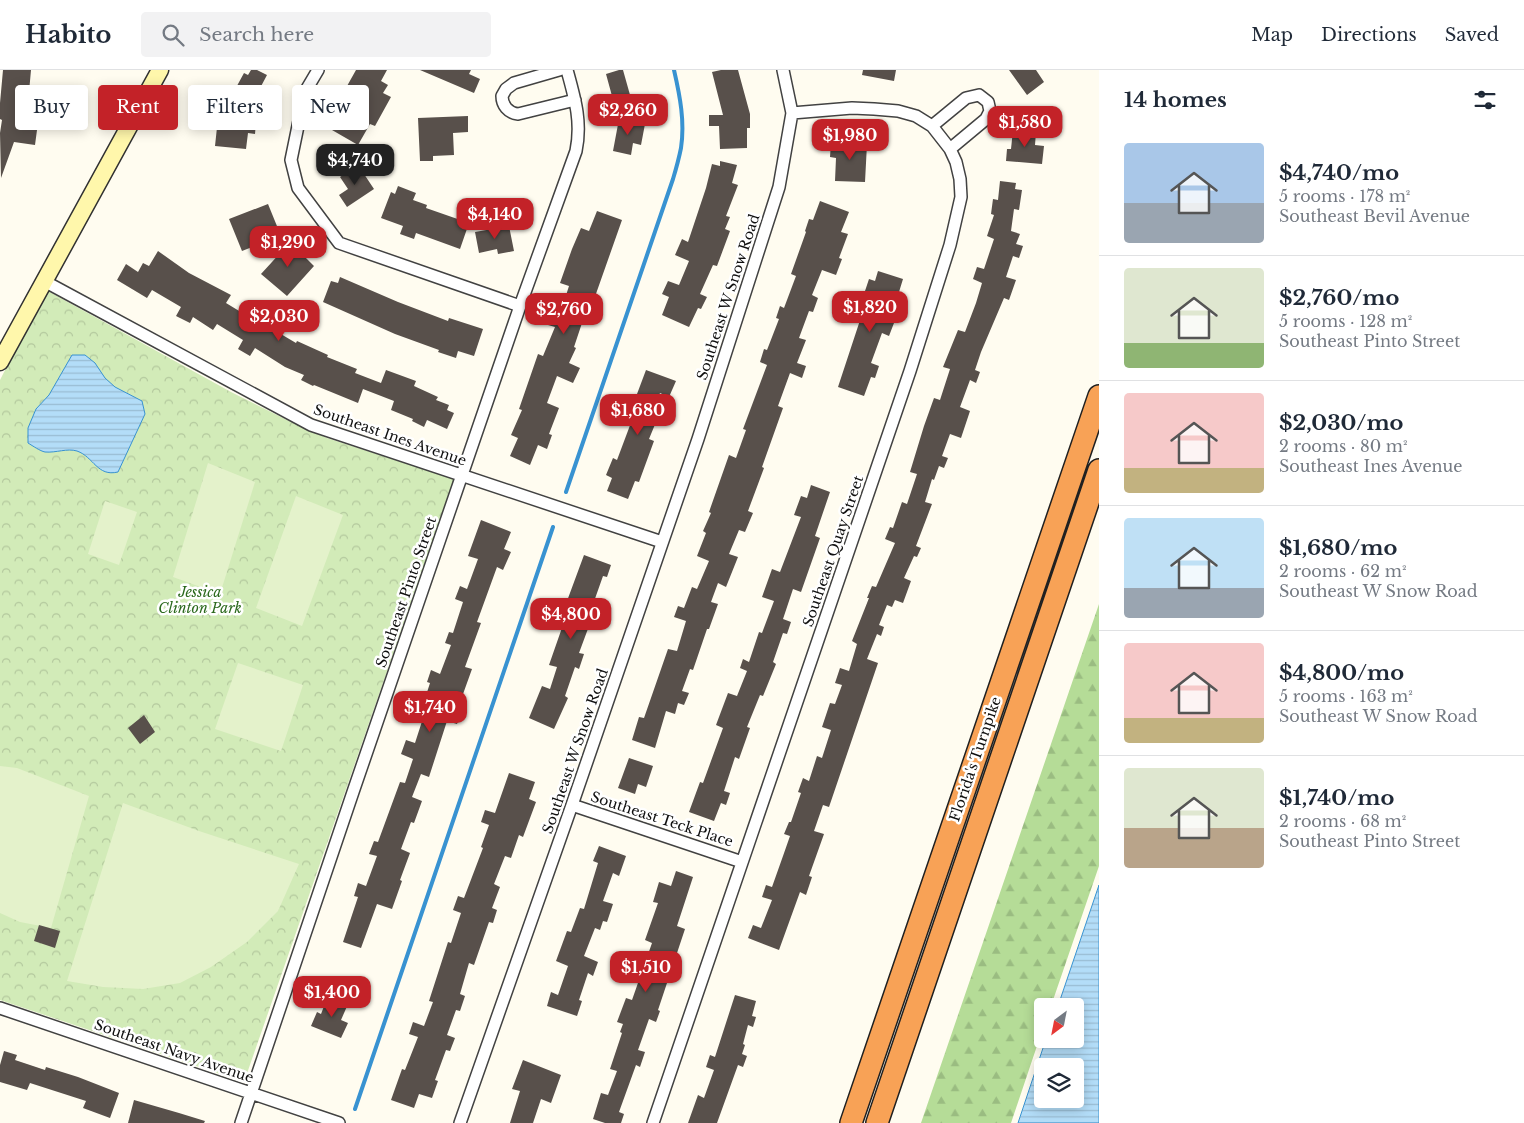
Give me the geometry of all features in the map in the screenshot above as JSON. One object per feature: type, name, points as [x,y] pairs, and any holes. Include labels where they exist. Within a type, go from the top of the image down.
[{"type":"highway","name":"Florida's Turnpike","points":[[851,1123],[1099,396]]},
{"type":"highway","name":"Florida's Turnpike","points":[[877,1123],[1099,470]]},
{"type":"street","points":[[0,362],[160,70]]},
{"type":"street","points":[[318,70],[305,92],[291,160],[298,188],[339,243],[520,306]]},
{"type":"street","points":[[559,70],[509,86],[502,96],[503,103],[508,111],[518,114],[575,100]]},
{"type":"street","name":"Southeast Pinto Street","points":[[241,1123],[520,306],[576,151],[579,124],[567,70]]},
{"type":"street","name":"Southeast W Snow Road","points":[[460,1123],[572,806],[701,430],[779,187],[792,113],[784,70]]},
{"type":"street","points":[[932,126],[966,98],[978,95],[988,102],[990,112],[986,119],[950,149]]},
{"type":"street","name":"Southeast Quay Street","points":[[653,1123],[910,372],[950,245],[961,197],[958,170],[950,149],[932,126],[916,116],[874,109],[852,108],[792,113]]},
{"type":"street","name":"Southeast Ines Avenue","points":[[44,281],[311,425],[662,542]]},
{"type":"street","name":"Southeast Teck Place","points":[[572,806],[742,862]]},
{"type":"street","name":"Southeast Navy Avenue","points":[[0,1008],[339,1123]]},
{"type":"green space","name":"Jessica Clinton Park","points":[[46,290],[231,392],[287,420],[327,438],[454,479],[244,1082],[0,1000],[0,380]]},
{"type":"green space","points":[[208,463],[255,482],[220,594],[173,577]]},
{"type":"green space","points":[[296,496],[343,515],[302,626],[256,608]]},
{"type":"green space","points":[[105,501],[137,512],[119,565],[88,554]]},
{"type":"green space","points":[[1099,604],[1099,866],[1054,998],[1034,998],[1034,1048],[1036,1048],[1011,1123],[921,1123]]},
{"type":"green space","points":[[238,663],[303,685],[281,751],[215,729]]},
{"type":"green space","points":[[0,766],[17,768],[89,796],[51,928],[20,922],[0,913]]},
{"type":"green space","points":[[123,803],[199,831],[299,864],[278,911],[247,942],[211,967],[180,983],[143,989],[103,987],[67,981]]},
{"type":"water","points":[[72,355],[85,355],[95,363],[105,378],[115,387],[142,401],[145,414],[118,472],[105,472],[77,451],[45,452],[28,443],[28,428],[36,409],[49,395]]},
{"type":"water","points":[[1099,885],[1099,1123],[1018,1123],[1034,1075],[1034,1108],[1084,1108],[1084,1058],[1040,1058],[1043,1048],[1084,1048],[1084,998],[1061,998]]},
{"type":"building","points":[[3,70],[31,70],[30,85],[15,85],[15,130],[37,130],[35,145],[14,142],[1,178],[0,133],[2,120],[0,119]]},
{"type":"building","points":[[251,70],[257,70],[267,75],[262,85],[237,85],[244,73],[248,75]]},
{"type":"building","points":[[356,70],[387,70],[381,81],[388,85],[383,93],[391,97],[375,126],[370,124],[369,126],[369,85],[348,85]]},
{"type":"building","points":[[420,70],[471,70],[469,74],[480,79],[474,93]]},
{"type":"building","points":[[623,70],[632,102],[615,107],[606,74]]},
{"type":"building","points":[[738,70],[750,114],[750,128],[747,128],[747,148],[720,149],[719,126],[709,126],[709,115],[723,115],[712,72]]},
{"type":"building","points":[[863,70],[896,70],[894,81],[862,75]]},
{"type":"building","points":[[1009,70],[1036,70],[1044,82],[1027,95]]},
{"type":"building","points":[[468,116],[468,132],[453,133],[454,155],[433,156],[433,161],[420,161],[418,118]]},
{"type":"building","points":[[619,119],[645,124],[641,145],[633,143],[631,155],[613,151]]},
{"type":"building","points":[[217,130],[255,130],[255,134],[248,133],[246,149],[215,146]]},
{"type":"building","points":[[332,130],[367,130],[358,145]]},
{"type":"building","points":[[1013,130],[1036,132],[1035,145],[1044,146],[1042,164],[1006,161],[1007,149],[1011,149]]},
{"type":"building","points":[[831,142],[867,144],[865,182],[835,181],[836,158],[830,157]]},
{"type":"building","points":[[720,161],[737,165],[732,183],[738,185],[726,216],[730,217],[725,229],[730,231],[717,266],[713,265],[700,294],[707,297],[701,309],[698,308],[689,327],[662,315],[669,297],[662,294],[668,281],[679,285],[689,261],[675,255],[682,239],[688,242],[712,164],[720,166]]},
{"type":"building","points":[[358,165],[374,189],[347,207],[339,195],[348,189],[340,177]]},
{"type":"building","points":[[1000,181],[1016,183],[1015,189],[1022,190],[1019,210],[1014,209],[1011,231],[1020,234],[1016,244],[1023,246],[1019,258],[1013,256],[1006,277],[1016,280],[1009,300],[1004,298],[981,352],[975,370],[980,372],[976,383],[970,380],[960,407],[970,411],[961,438],[950,434],[942,456],[948,458],[944,468],[939,466],[934,480],[932,479],[925,502],[932,504],[916,546],[921,548],[917,557],[914,556],[904,578],[911,581],[903,603],[895,600],[892,607],[887,605],[879,625],[884,627],[881,636],[877,634],[867,659],[878,663],[829,807],[823,805],[814,831],[824,834],[809,876],[812,877],[806,895],[800,892],[779,950],[748,938],[753,925],[761,928],[772,900],[762,897],[766,885],[772,887],[790,836],[784,834],[789,822],[791,822],[801,793],[798,792],[803,778],[809,781],[817,756],[822,758],[831,730],[822,727],[830,703],[835,704],[842,685],[835,683],[840,668],[849,671],[857,644],[852,641],[869,598],[867,598],[872,586],[876,587],[895,543],[885,539],[890,527],[893,528],[902,502],[907,504],[917,474],[910,472],[924,426],[934,398],[940,400],[950,369],[943,367],[958,330],[965,332],[976,303],[982,283],[973,279],[977,267],[984,269],[994,239],[987,236],[994,215],[991,214],[993,199],[998,200]]},
{"type":"building","points":[[398,186],[416,193],[413,200],[427,205],[426,208],[469,223],[460,249],[416,233],[414,239],[400,234],[403,226],[381,218],[391,192],[395,194]]},
{"type":"building","points":[[820,201],[849,212],[841,232],[848,234],[839,258],[842,259],[836,275],[822,270],[812,295],[818,298],[813,312],[809,311],[799,338],[806,340],[797,363],[806,366],[802,378],[790,373],[778,406],[783,408],[748,511],[753,513],[745,532],[739,530],[729,554],[738,557],[726,587],[718,583],[711,602],[718,604],[693,670],[690,669],[682,691],[689,693],[684,705],[678,703],[675,714],[666,711],[655,748],[632,740],[639,717],[644,718],[668,649],[677,651],[686,621],[674,617],[678,606],[684,608],[692,587],[697,589],[709,561],[697,556],[706,533],[703,531],[711,513],[709,512],[729,455],[736,458],[746,430],[743,429],[767,365],[760,362],[764,349],[767,350],[779,319],[776,318],[780,306],[784,308],[796,276],[791,274],[809,219],[813,220]]},
{"type":"building","points":[[268,204],[281,236],[242,251],[229,219]]},
{"type":"building","points":[[597,211],[622,220],[591,308],[593,309],[588,322],[583,320],[574,347],[576,348],[569,363],[580,368],[573,383],[557,376],[547,403],[559,408],[549,434],[552,435],[547,449],[538,445],[530,465],[510,456],[518,438],[511,435],[522,410],[519,409],[538,354],[543,356],[555,327],[548,325],[553,312],[560,314],[569,286],[560,283],[572,249],[581,228],[589,231]]},
{"type":"building","points":[[509,226],[514,251],[498,254],[497,249],[479,253],[475,232]]},
{"type":"building","points":[[293,239],[305,249],[301,253],[314,266],[287,296],[261,274]]},
{"type":"building","points":[[158,251],[189,273],[231,295],[226,303],[254,320],[260,311],[274,319],[269,327],[296,343],[297,341],[328,355],[327,357],[357,369],[355,373],[381,383],[386,370],[416,381],[414,386],[438,397],[436,400],[449,405],[447,410],[454,413],[447,429],[427,420],[424,427],[412,421],[413,419],[391,410],[394,401],[363,389],[358,403],[313,386],[301,380],[304,375],[285,367],[255,348],[250,356],[238,349],[243,340],[217,324],[213,330],[193,317],[190,323],[176,316],[181,307],[152,290],[147,298],[117,280],[126,264],[138,272],[143,263],[149,266]]},
{"type":"building","points":[[878,271],[903,279],[899,292],[894,291],[885,320],[894,323],[889,336],[882,333],[871,363],[879,366],[875,378],[871,377],[864,396],[838,387],[867,299],[863,297],[869,279],[875,281]]},
{"type":"building","points":[[340,277],[448,321],[449,318],[483,329],[474,356],[458,351],[456,358],[438,352],[439,350],[395,334],[323,302],[331,281],[338,283]]},
{"type":"building","points":[[646,370],[676,381],[669,397],[660,393],[650,419],[656,422],[649,439],[654,441],[639,482],[635,481],[628,499],[607,491],[612,478],[606,475],[613,458],[617,460],[638,404],[634,402]]},
{"type":"building","points":[[811,485],[830,492],[815,536],[820,538],[801,592],[793,589],[783,619],[791,622],[787,634],[783,633],[773,662],[776,664],[763,696],[760,695],[747,727],[750,728],[739,759],[735,757],[724,791],[730,793],[726,805],[721,803],[714,821],[689,812],[700,782],[703,783],[723,728],[716,725],[728,693],[737,696],[747,671],[740,668],[743,659],[749,662],[759,632],[762,633],[774,601],[762,597],[772,569],[780,572],[801,517],[794,515],[801,496],[807,498]]},
{"type":"building","points":[[481,520],[511,532],[504,549],[511,552],[503,570],[497,567],[477,622],[481,623],[465,667],[472,669],[458,708],[462,710],[457,724],[447,721],[429,777],[421,774],[412,797],[422,801],[414,823],[411,822],[401,849],[410,853],[392,909],[377,904],[361,948],[343,942],[358,897],[354,896],[358,883],[366,886],[377,856],[369,854],[374,841],[378,842],[400,782],[405,783],[413,759],[401,754],[406,740],[415,743],[425,712],[421,711],[430,683],[427,682],[431,670],[440,674],[451,645],[445,643],[449,632],[453,633],[463,602],[455,599],[460,586],[467,589],[478,559],[468,556]]},
{"type":"building","points":[[584,555],[611,565],[607,577],[603,576],[591,610],[597,611],[579,653],[584,654],[579,669],[575,667],[565,696],[568,698],[554,729],[529,718],[542,686],[550,689],[557,667],[549,665],[564,622],[560,620]]},
{"type":"building","points":[[144,715],[155,732],[140,744],[128,728]]},
{"type":"building","points":[[629,758],[653,766],[646,787],[638,784],[635,794],[618,788]]},
{"type":"building","points":[[509,773],[535,782],[529,799],[536,802],[523,837],[519,835],[511,858],[505,856],[494,884],[500,887],[492,908],[497,910],[493,923],[489,922],[474,965],[469,963],[460,994],[465,996],[460,1011],[456,1010],[447,1035],[455,1038],[450,1051],[446,1050],[435,1080],[438,1081],[432,1098],[419,1094],[414,1108],[391,1100],[402,1069],[405,1070],[418,1037],[409,1034],[413,1022],[424,1026],[433,1002],[429,1001],[448,942],[451,943],[461,913],[453,910],[458,896],[464,898],[483,848],[481,847],[489,825],[481,822],[485,810],[495,813]]},
{"type":"building","points":[[599,846],[626,856],[619,876],[613,873],[603,901],[613,904],[607,922],[603,921],[600,930],[595,928],[584,956],[598,962],[593,976],[588,973],[579,1000],[582,1001],[577,1016],[547,1006],[551,992],[558,995],[568,966],[556,961],[567,931],[571,932],[580,908],[584,909],[598,863],[593,861]]},
{"type":"building","points":[[676,871],[693,877],[677,926],[685,929],[658,1010],[660,1011],[656,1022],[649,1019],[638,1050],[645,1052],[640,1067],[636,1065],[619,1112],[624,1114],[621,1123],[605,1123],[593,1119],[601,1093],[608,1095],[617,1071],[610,1069],[622,1033],[620,1032],[623,1024],[617,1022],[626,998],[632,1000],[652,943],[645,940],[658,903],[653,902],[659,882],[671,886]]},
{"type":"building","points":[[39,925],[60,931],[55,948],[34,941]]},
{"type":"building","points":[[735,995],[756,1001],[752,1016],[756,1017],[753,1027],[748,1025],[743,1044],[745,1045],[742,1054],[747,1056],[743,1067],[738,1065],[717,1123],[688,1123],[698,1095],[704,1098],[714,1070],[706,1067],[710,1055],[715,1057]]},
{"type":"building","points":[[328,996],[348,1004],[341,1020],[348,1023],[341,1038],[311,1026],[317,1012],[321,1014]]},
{"type":"building","points":[[4,1051],[17,1055],[15,1060],[45,1070],[46,1067],[78,1077],[119,1093],[110,1118],[83,1108],[86,1101],[30,1083],[27,1090],[0,1082],[0,1065]]},
{"type":"building","points":[[523,1060],[561,1075],[551,1103],[541,1099],[533,1123],[510,1123],[520,1091],[512,1089]]},
{"type":"building","points":[[134,1100],[205,1121],[204,1123],[128,1123]]},
{"type":"waterway","points":[[566,492],[677,164],[681,148],[682,119],[674,70]]},
{"type":"waterway","points":[[355,1109],[553,527]]}]
